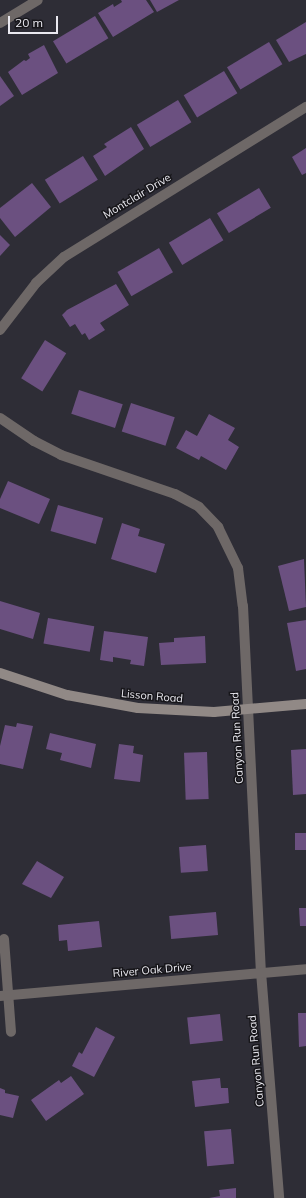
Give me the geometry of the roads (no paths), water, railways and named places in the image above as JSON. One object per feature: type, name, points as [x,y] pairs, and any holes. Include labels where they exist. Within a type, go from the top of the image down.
[{"type":"street","points":[[0,23],[34,1]]},
{"type":"street","name":"Montclair Drive","points":[[0,330],[36,283],[64,257],[306,107]]},
{"type":"street","name":"Canyon Run Road","points":[[0,418],[34,441],[61,455],[175,494],[199,507],[211,518],[229,546],[238,568],[243,606],[261,972],[280,1198]]},
{"type":"street","name":"Lisson Road","points":[[0,674],[67,695],[138,708],[174,711],[248,710],[306,704]]},
{"type":"street","points":[[4,939],[4,996],[11,1032]]},
{"type":"street","name":"River Oak Drive","points":[[4,996],[306,969]]}]
